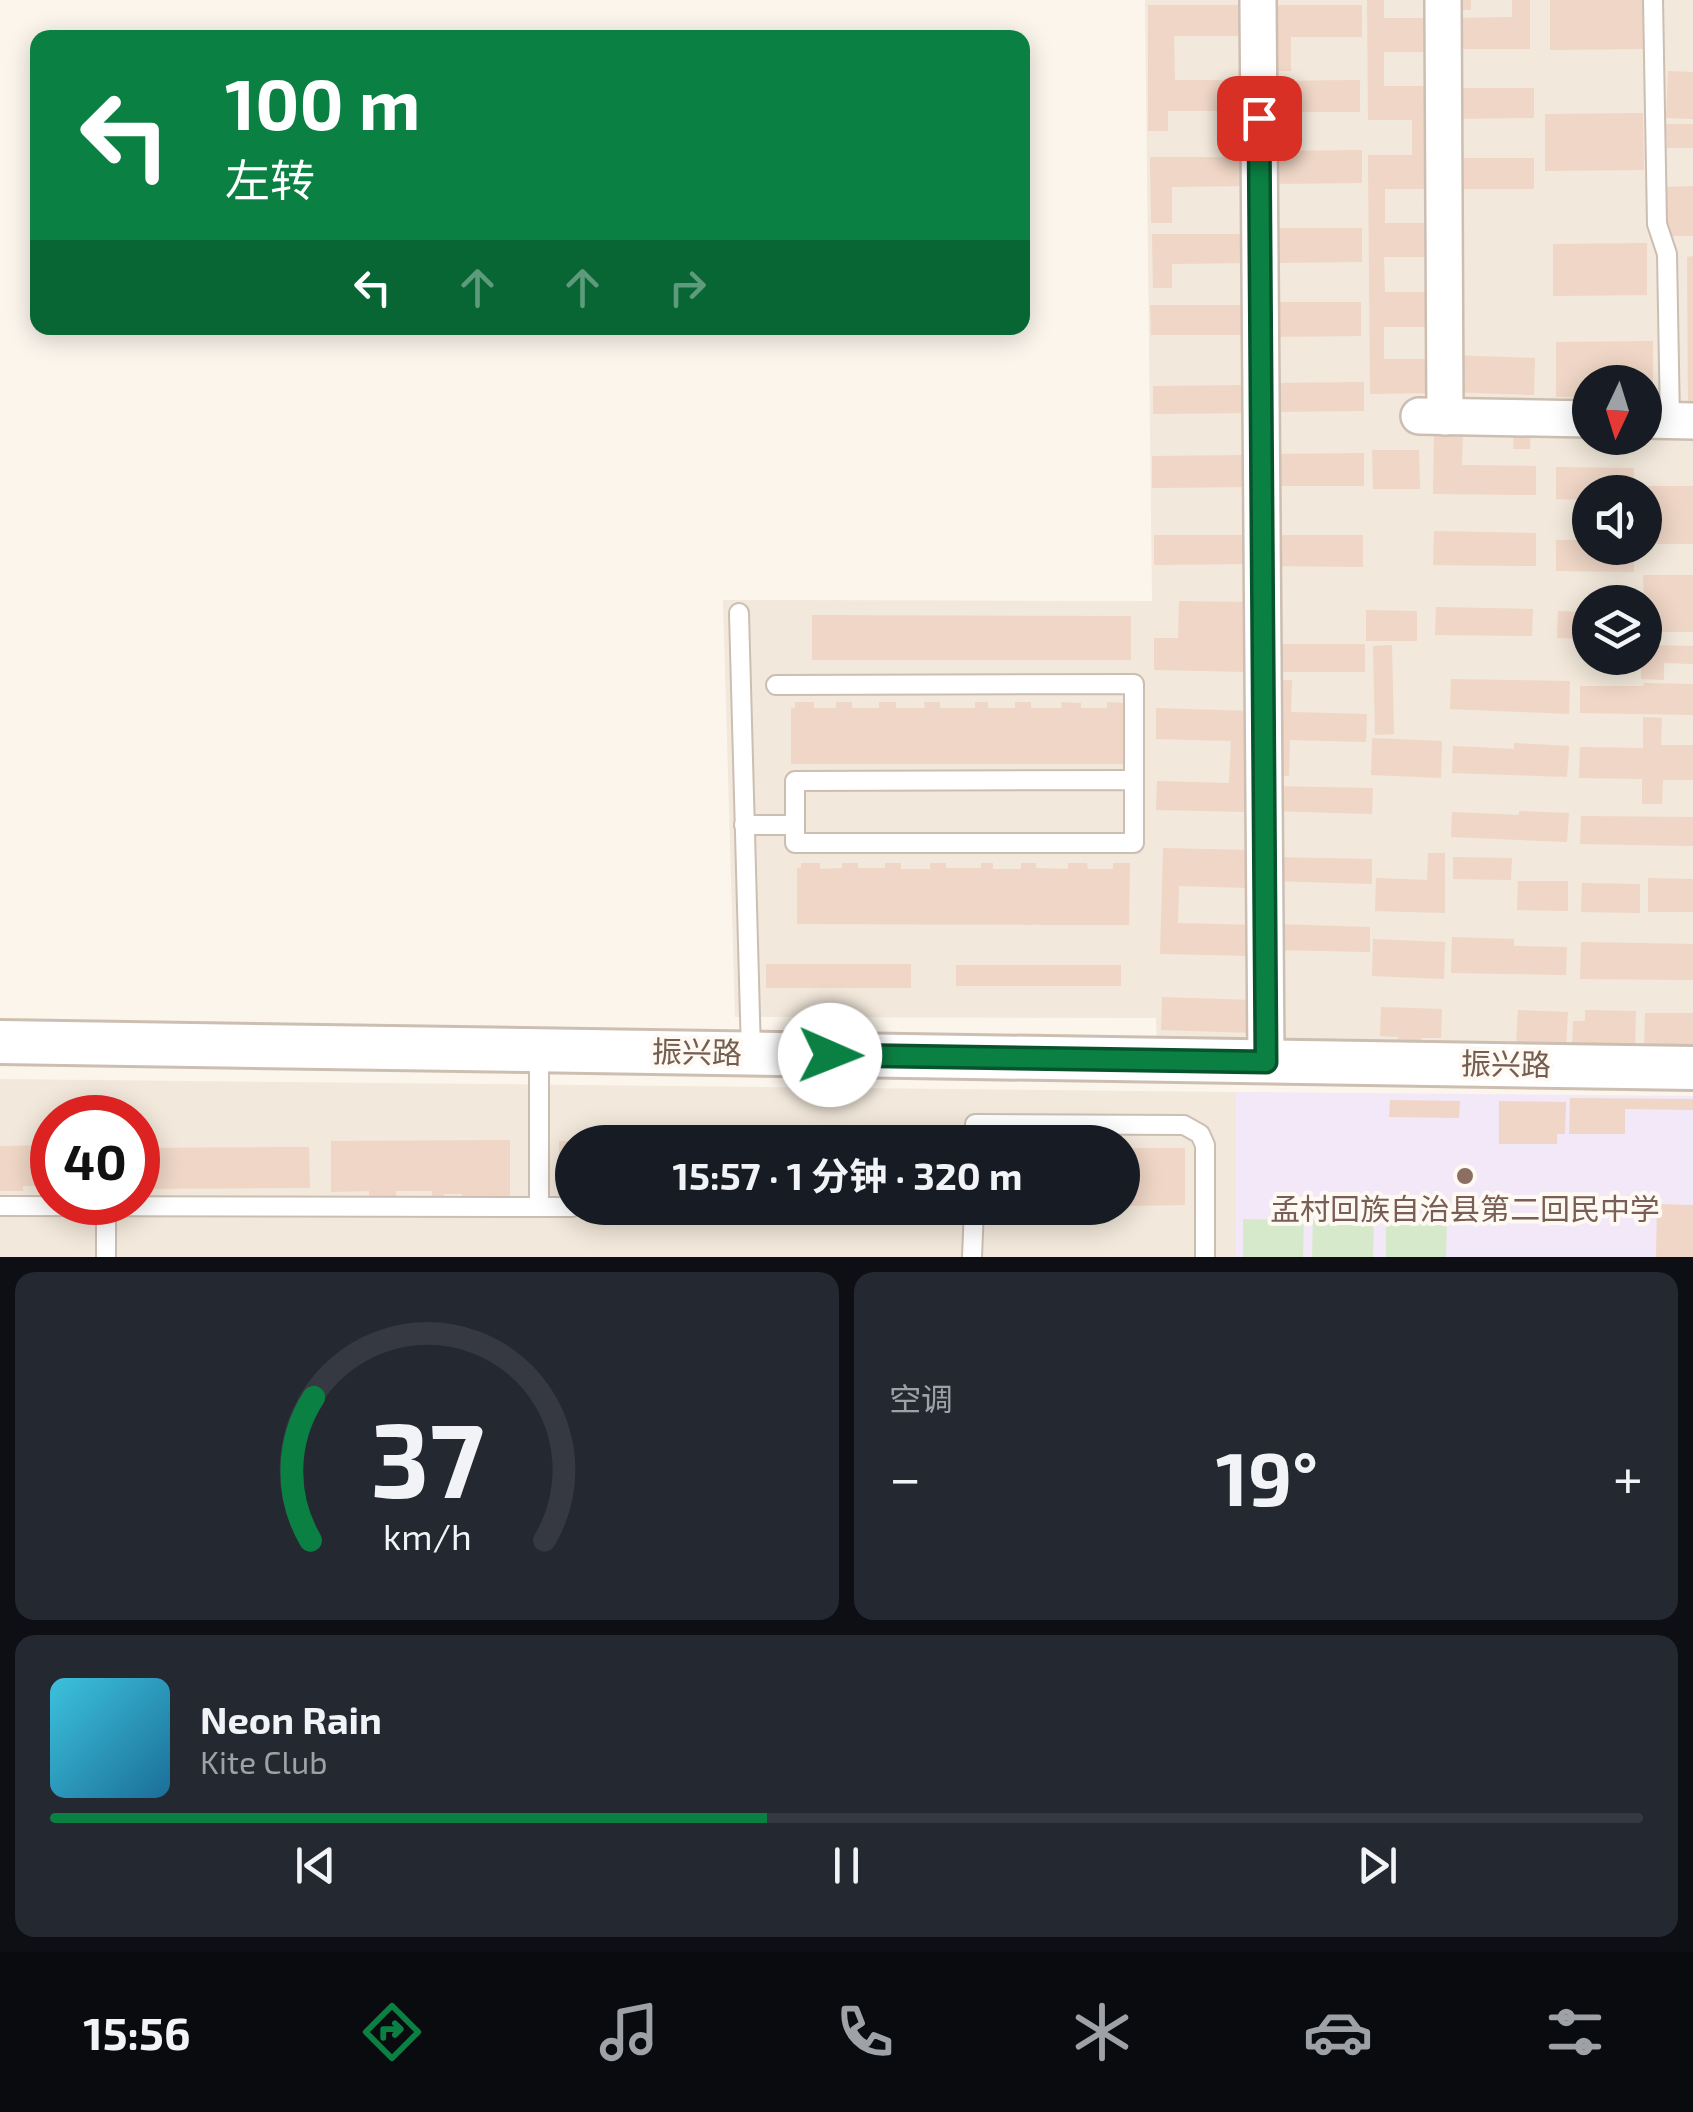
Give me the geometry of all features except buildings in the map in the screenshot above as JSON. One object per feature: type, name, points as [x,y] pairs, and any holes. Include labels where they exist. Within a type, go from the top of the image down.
[{"type":"street","points":[[1258,0],[1266,1062]]},
{"type":"street","points":[[1443,0],[1432,417],[1572,419]]},
{"type":"street","name":"振兴路","points":[[0,1042],[1693,1068]]},
{"type":"lane","points":[[1654,0],[1657,224],[1668,254],[1669,421]]},
{"type":"lane","points":[[738,613],[750,1054]]},
{"type":"lane","points":[[776,684],[1134,684],[1134,780],[1134,843],[795,844],[794,781],[1134,780]]},
{"type":"lane","points":[[744,824],[795,825]]},
{"type":"lane","points":[[539,1050],[539,1207]]},
{"type":"lane","points":[[975,1125],[1184,1125],[1200,1134],[1205,1145],[1205,1257]]},
{"type":"lane","points":[[160,1204],[555,1207]]},
{"type":"lane","points":[[0,1206],[30,1205]]},
{"type":"lane","points":[[106,1225],[106,1257]]},
{"type":"lane","points":[[972,1257],[973,1225]]},
{"type":"shaded area","points":[[1145,0],[1693,0],[1693,1053],[1157,1044],[1156,1018],[735,1017],[723,600],[1152,601]]},
{"type":"shaded area","points":[[0,1079],[1236,1092],[1236,1257],[0,1257]]},
{"type":"shaded area","name":"孟村回族自治县第二回民中学","points":[[1236,1092],[1693,1096],[1693,1257],[1236,1257]]},
{"type":"green space","points":[[1243,1219],[1304,1220],[1303,1257],[1243,1257]]},
{"type":"green space","points":[[1313,1219],[1374,1221],[1373,1257],[1312,1257]]},
{"type":"green space","points":[[1386,1219],[1447,1220],[1446,1257],[1386,1257]]},
{"type":"place","name":"孟村回族自治县第二回民中学","points":[[1465,1176]]},
{"type":"route","points":[[830,1055],[1266,1062],[1259,118]]}]
